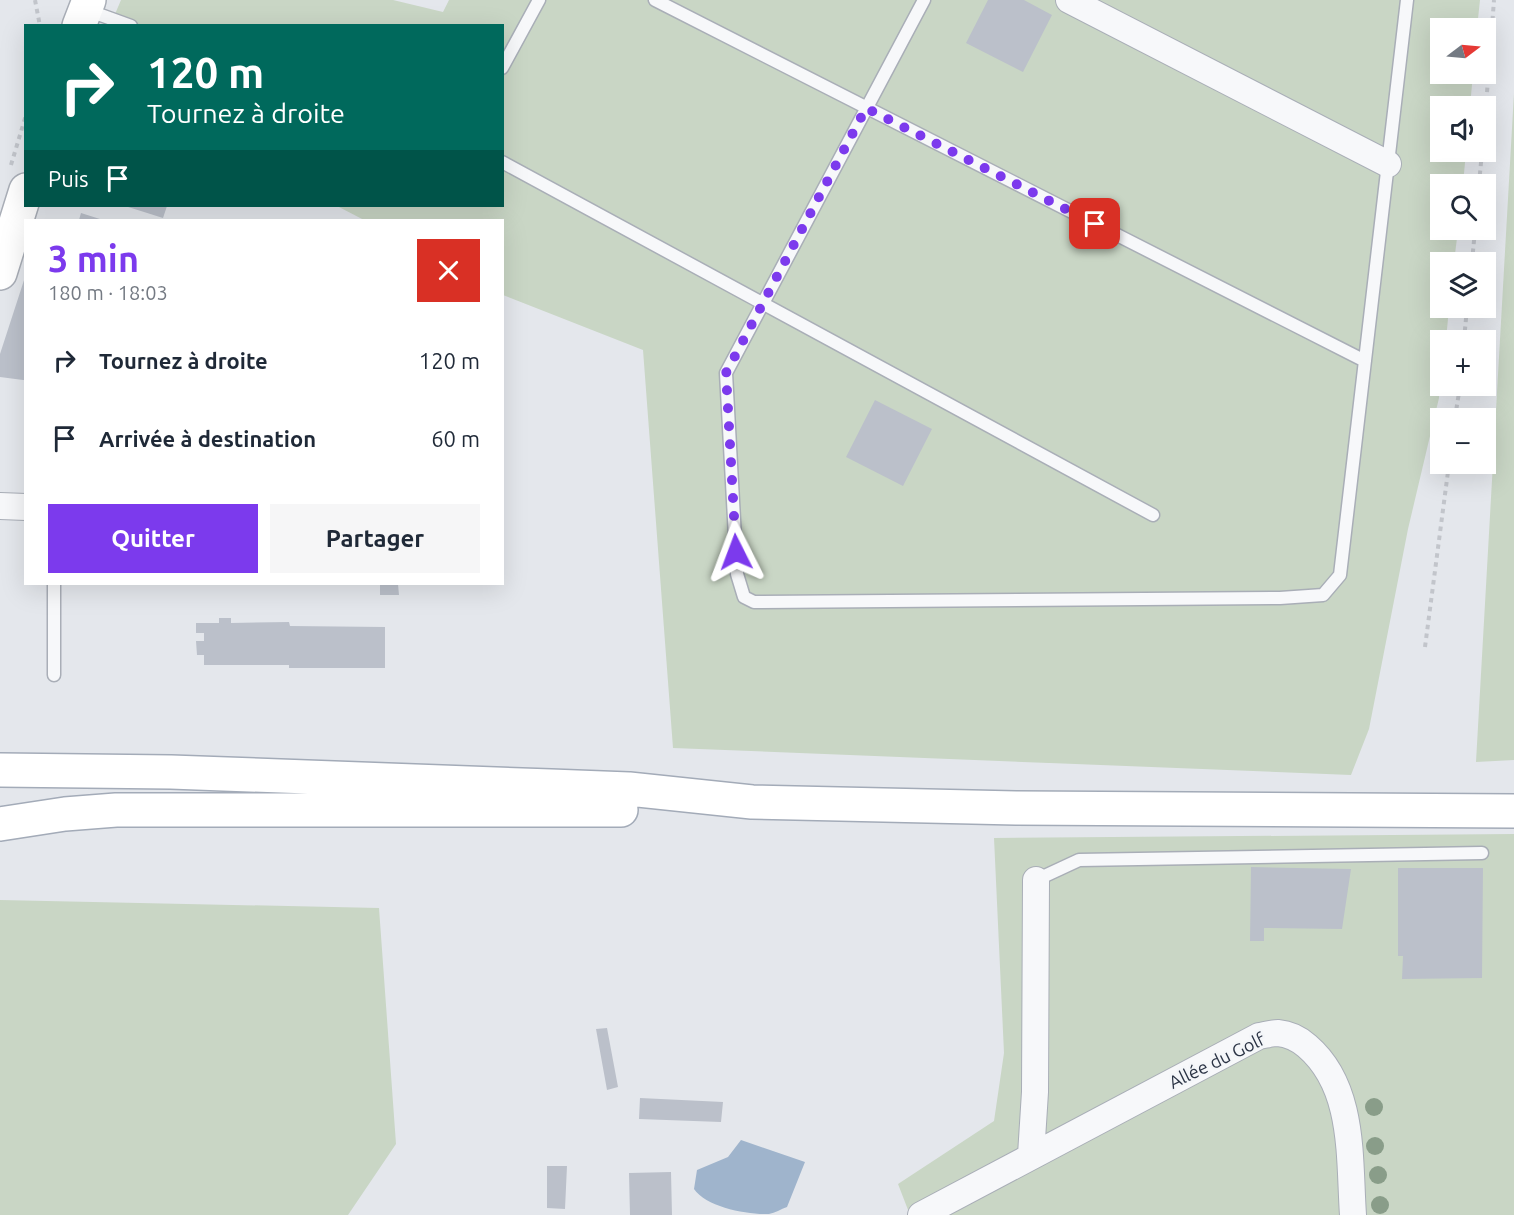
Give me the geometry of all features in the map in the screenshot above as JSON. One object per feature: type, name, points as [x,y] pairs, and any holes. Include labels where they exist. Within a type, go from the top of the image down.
[{"type":"main road","points":[[0,273],[18,179]]},
{"type":"main road","points":[[0,770],[160,771],[629,789],[753,802],[1016,808],[1514,812]]},
{"type":"main road","points":[[0,824],[65,814],[116,810],[630,810],[753,802]]},
{"type":"street","points":[[1069,0],[1388,164]]},
{"type":"street","points":[[0,506],[24,507]]},
{"type":"street","points":[[1031,1155],[1035,1092],[1036,880]]},
{"type":"street","name":"Allée du Golf","points":[[921,1215],[1259,1036],[1278,1033],[1297,1038],[1313,1052],[1328,1070],[1338,1089],[1347,1131],[1353,1215]]},
{"type":"lane","points":[[504,64],[539,0]]},
{"type":"lane","points":[[655,0],[1365,361]]},
{"type":"lane","points":[[924,0],[726,373],[737,574],[744,597],[754,602],[1280,598],[1323,595],[1340,575],[1407,0]]},
{"type":"lane","points":[[80,9],[125,24]]},
{"type":"lane","points":[[504,163],[1153,515]]},
{"type":"lane","points":[[54,585],[54,675]]},
{"type":"lane","points":[[1036,880],[1078,860],[1482,853]]},
{"type":"path","points":[[35,0],[40,24]]},
{"type":"path","points":[[1487,96],[1494,0]]},
{"type":"path","points":[[18,179],[24,131]]},
{"type":"path","points":[[1425,647],[1448,474]]},
{"type":"green space","points":[[121,0],[393,0],[443,12],[449,0],[1480,0],[1478,18],[1430,18],[1430,84],[1472,84],[1471,96],[1430,96],[1430,162],[1465,162],[1464,174],[1430,174],[1430,240],[1457,240],[1455,252],[1430,252],[1430,318],[1448,318],[1447,330],[1430,330],[1430,396],[1439,396],[1439,398],[1437,408],[1430,408],[1430,436],[1408,529],[1369,729],[1351,775],[673,748],[643,350],[504,295],[504,219],[362,219],[339,207],[504,207],[504,24],[111,24]]},
{"type":"green space","points":[[1514,93],[1514,760],[1476,762],[1492,474],[1496,474],[1496,410]]},
{"type":"green space","points":[[1514,834],[1514,1215],[910,1215],[898,1184],[994,1121],[1004,1053],[994,838]]},
{"type":"green space","points":[[0,900],[379,908],[396,1144],[348,1215],[0,1215]]},
{"type":"water","points":[[741,1140],[805,1162],[787,1207],[769,1214],[728,1209],[708,1201],[694,1189],[697,1170],[728,1157]]},
{"type":"building","points":[[988,0],[1024,0],[1052,15],[1023,72],[966,43]]},
{"type":"building","points":[[128,207],[167,207],[163,218]]},
{"type":"building","points":[[81,213],[100,219],[79,219]]},
{"type":"building","points":[[24,280],[24,380],[0,377],[0,354]]},
{"type":"building","points":[[875,400],[932,429],[903,486],[846,457]]},
{"type":"building","points":[[380,585],[398,585],[399,595],[380,595]]},
{"type":"building","points":[[219,618],[231,618],[231,623],[289,622],[290,626],[385,627],[385,668],[204,665],[204,655],[197,655],[196,641],[204,641],[204,633],[196,633],[196,623],[219,623]]},
{"type":"building","points":[[1251,867],[1351,869],[1342,929],[1264,928],[1264,941],[1250,941]]},
{"type":"building","points":[[1398,868],[1483,868],[1482,978],[1402,979],[1403,956],[1398,956]]},
{"type":"building","points":[[607,1028],[618,1087],[607,1090],[596,1029]]},
{"type":"building","points":[[640,1098],[723,1102],[721,1122],[639,1119]]},
{"type":"building","points":[[547,1166],[567,1166],[565,1209],[547,1208]]},
{"type":"building","points":[[671,1172],[672,1215],[630,1215],[629,1173]]},
{"type":"route","points":[[736,552],[726,373],[866,108],[1095,224]]}]
